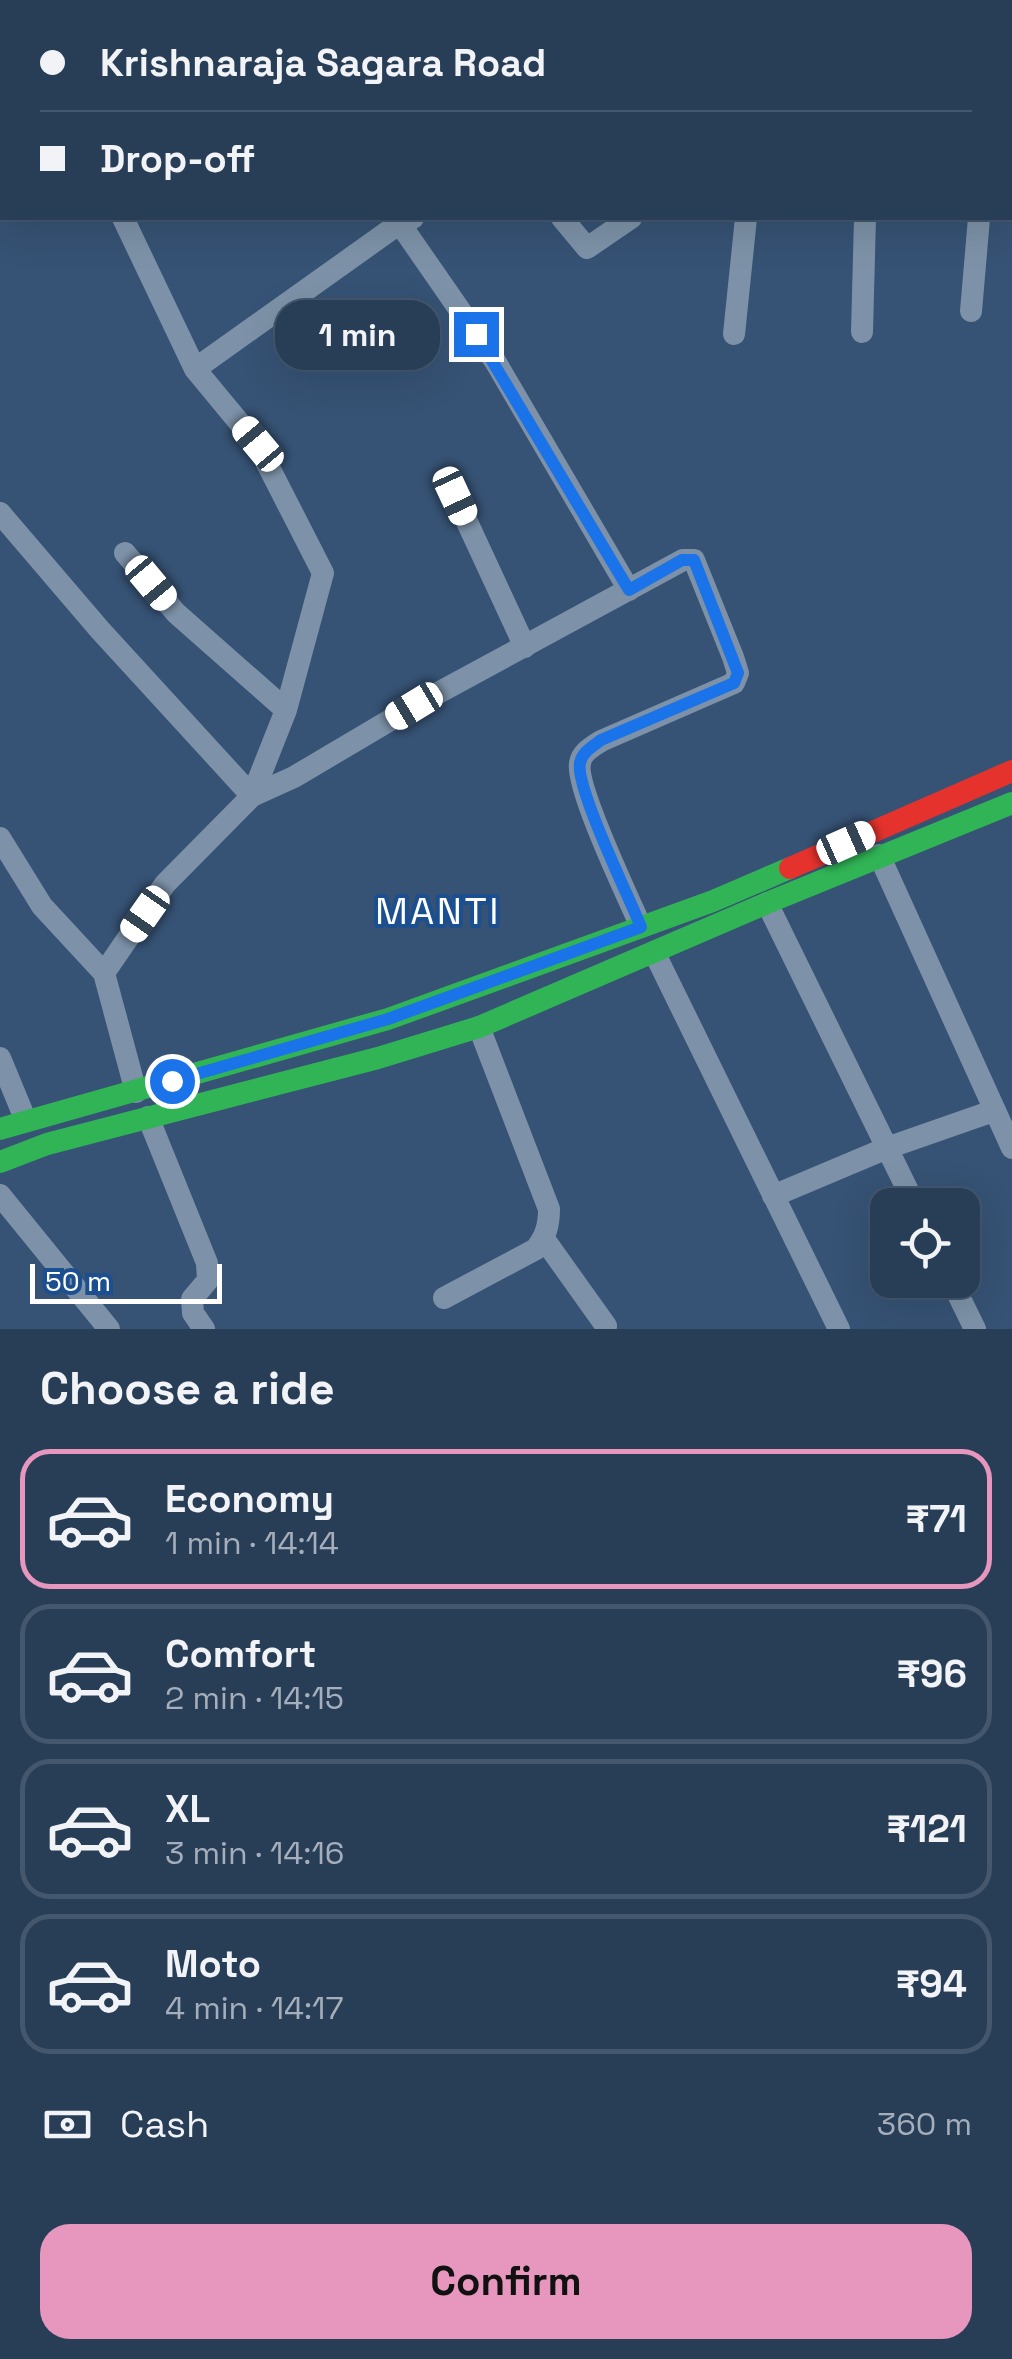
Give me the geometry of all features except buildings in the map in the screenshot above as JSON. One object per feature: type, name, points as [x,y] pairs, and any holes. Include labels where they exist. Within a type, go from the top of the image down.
[{"type":"main road","points":[[0,1128],[388,1019],[713,901],[1012,771]]},
{"type":"main road","points":[[0,1162],[48,1144],[378,1058],[479,1027],[767,902],[1012,803]]},
{"type":"street","points":[[124,220],[195,369],[258,444],[322,572],[286,710],[252,796]]},
{"type":"street","points":[[195,369],[402,220]]},
{"type":"street","points":[[404,220],[495,361],[629,590]]},
{"type":"street","points":[[564,220],[587,248],[628,220]]},
{"type":"street","points":[[734,334],[746,220]]},
{"type":"street","points":[[862,332],[865,220]]},
{"type":"street","points":[[971,311],[979,220]]},
{"type":"street","points":[[455,496],[525,647]]},
{"type":"street","points":[[0,513],[100,630],[252,796]]},
{"type":"street","points":[[126,553],[176,613],[286,710]]},
{"type":"street","points":[[104,973],[165,884],[252,796],[682,560],[694,560],[738,673],[734,683],[601,740],[586,750],[580,762],[584,788],[641,927]]},
{"type":"street","points":[[0,838],[42,906],[104,973],[136,1092]]},
{"type":"street","points":[[880,855],[1012,1148]]},
{"type":"street","points":[[767,902],[907,1188]]},
{"type":"street","points":[[654,952],[839,1329]]},
{"type":"street","points":[[444,1298],[536,1249],[544,1238],[550,1209],[479,1027]]},
{"type":"street","points":[[0,1058],[26,1120]]},
{"type":"street","points":[[774,1196],[887,1148],[993,1111]]},
{"type":"street","points":[[148,1117],[207,1264],[208,1280],[192,1298],[194,1313],[204,1329]]},
{"type":"street","points":[[0,1194],[98,1325]]},
{"type":"street","points":[[544,1238],[606,1326]]},
{"type":"street","points":[[960,1298],[975,1329]]},
{"type":"traffic: fast","points":[[0,1162],[47,1144],[378,1058],[479,1027],[1012,803]]},
{"type":"traffic: fast","points":[[0,1129],[388,1019],[713,901],[790,868]]},
{"type":"traffic: jam","points":[[790,868],[1012,771]]},
{"type":"district","name":"MANTI","points":[[438,911]]},
{"type":"route","points":[[172,1081],[388,1019],[641,927],[584,788],[580,762],[586,750],[601,740],[734,683],[738,673],[694,560],[682,560],[629,590],[476,334]]}]
